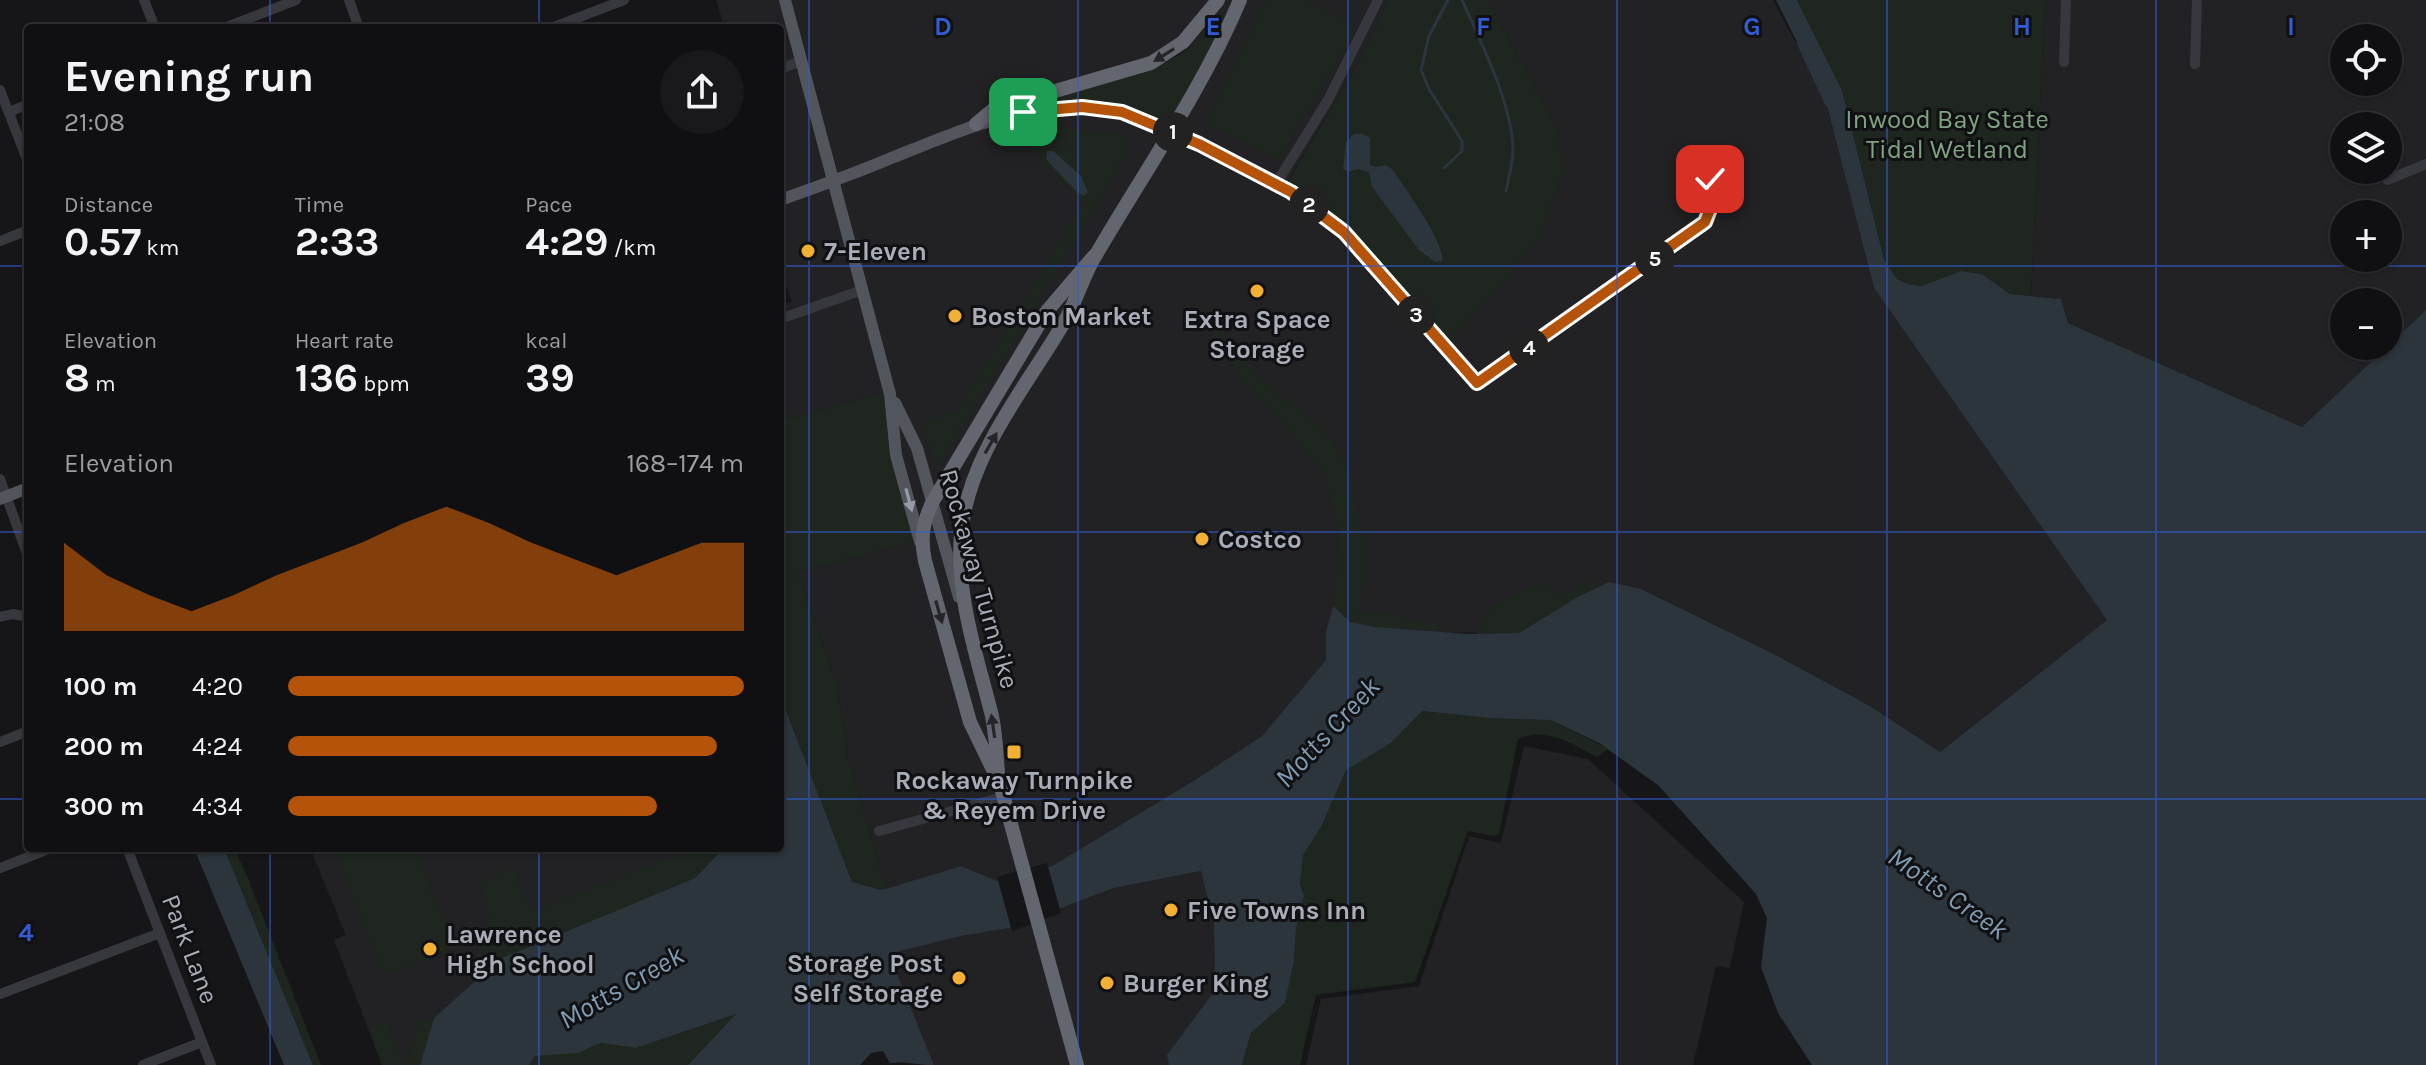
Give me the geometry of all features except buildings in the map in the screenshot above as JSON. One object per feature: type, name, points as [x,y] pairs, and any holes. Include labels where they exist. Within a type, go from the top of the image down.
[{"type":"highway","points":[[976,124],[994,109],[1151,63],[1183,42],[1218,0]]},
{"type":"highway","points":[[967,627],[961,546],[972,481],[992,441],[1066,320],[1094,256],[1211,61],[1240,0]]},
{"type":"highway","points":[[921,545],[923,523],[933,501],[1047,311],[1094,256]]},
{"type":"highway","name":"Rockaway Turnpike","points":[[921,545],[970,722],[1001,791],[1077,1065]]},
{"type":"highway","name":"Rockaway Turnpike","points":[[967,627],[992,715],[1001,791]]},
{"type":"main road","name":"Rockaway Turnpike","points":[[785,0],[890,394],[896,455],[921,545]]},
{"type":"main road","points":[[784,199],[976,124],[1023,112],[1096,107],[1134,115],[1171,132]]},
{"type":"main road","name":"Rockaway Turnpike","points":[[890,394],[917,448],[967,627]]},
{"type":"main road","points":[[3,498],[24,490]]},
{"type":"street","points":[[144,0],[153,24]]},
{"type":"street","points":[[234,24],[296,0]]},
{"type":"street","points":[[349,0],[358,24]]},
{"type":"street","points":[[561,24],[624,0]]},
{"type":"street","points":[[1276,184],[1328,100],[1378,0]]},
{"type":"street","points":[[2064,62],[2066,0]]},
{"type":"street","points":[[2195,64],[2197,0]]},
{"type":"street","points":[[784,67],[801,61]]},
{"type":"street","points":[[0,90],[24,151]]},
{"type":"street","points":[[9,112],[24,106]]},
{"type":"street","points":[[1171,132],[1276,184],[1300,198],[1344,232],[1477,383],[1705,222],[1714,199],[1710,179]]},
{"type":"street","points":[[2402,174],[2426,164]]},
{"type":"street","points":[[0,241],[24,232]]},
{"type":"street","points":[[784,318],[862,290]]},
{"type":"street","points":[[0,479],[3,498],[24,546]]},
{"type":"street","points":[[0,617],[13,614],[24,616]]},
{"type":"street","points":[[0,742],[24,733]]},
{"type":"street","points":[[879,831],[1001,791]]},
{"type":"street","points":[[0,868],[41,852]]},
{"type":"street","name":"Park Lane","points":[[129,852],[211,1065]]},
{"type":"street","points":[[0,994],[160,933]]},
{"type":"street","points":[[143,1065],[202,1042]]},
{"type":"shaded area","points":[[716,0],[1388,0],[1358,63],[1285,186],[1323,209],[1378,263],[1558,131],[1488,0],[1773,0],[1825,98],[1874,288],[2107,620],[1940,752],[1870,706],[1774,654],[1641,589],[1609,582],[1519,633],[1326,632],[1326,660],[1262,736],[1052,866],[997,881],[961,866],[886,889],[848,758],[837,685],[798,573],[918,541],[888,391],[784,420],[784,304],[792,301],[784,281],[784,24],[723,24]],"holes":[[[1231,8],[1175,122],[1096,100],[1198,43]]]},
{"type":"shaded area","points":[[2045,0],[2426,0],[2426,310],[2402,333],[2402,288],[2330,288],[2330,360],[2373,360],[2302,427],[2068,323],[2061,299],[2031,296]]},
{"type":"shaded area","points":[[1524,746],[1588,759],[1744,902],[1730,968],[1716,966],[1693,1065],[1306,1065],[1321,999],[1419,986],[1469,836],[1501,843]]},
{"type":"shaded area","name":"Lawrence High School","points":[[312,852],[713,852],[434,1018],[420,1065],[382,1065],[334,940],[346,935]]},
{"type":"shaded area","points":[[1201,871],[1214,924],[1215,990],[1168,1054],[1169,1065],[934,1065],[889,954],[1009,928],[1114,888]]},
{"type":"green space","points":[[1266,0],[1307,0],[1357,28],[1278,160],[1205,123]]},
{"type":"green space","points":[[1388,0],[1488,0],[1558,131],[1563,173],[1537,242],[1450,341],[1323,209],[1285,187],[1358,63]]},
{"type":"green space","name":"Inwood Bay State Tidal Wetland","points":[[1797,0],[2045,0],[2031,296],[2010,294],[1982,274],[1963,271],[1921,286],[1897,279],[1884,259],[1842,90]]},
{"type":"green space","points":[[1234,5],[1175,123],[1119,104],[1037,98],[1118,79],[1158,65],[1194,45]]},
{"type":"green space","points":[[1071,129],[1119,134],[1128,142],[1127,154],[940,463],[933,457],[921,423],[957,410],[1083,203],[1031,146],[1027,133]]},
{"type":"green space","points":[[1190,296],[1218,323],[1250,366],[1284,399],[1313,419],[1332,441],[1348,470],[1364,542],[1362,603],[1357,612],[1383,612],[1451,628],[1377,628],[1350,621],[1333,606],[1340,539],[1325,473],[1237,372]]},
{"type":"green space","points":[[888,391],[918,541],[798,573],[837,685],[848,758],[886,889],[882,890],[852,882],[784,705],[784,420]]},
{"type":"green space","points":[[1589,581],[1599,587],[1519,633],[1477,634],[1491,607],[1538,583],[1565,595]]},
{"type":"green space","points":[[1421,711],[1551,720],[1608,749],[1597,757],[1559,738],[1539,735],[1518,739],[1499,834],[1494,836],[1468,831],[1415,982],[1316,995],[1300,1065],[1242,1065],[1251,1033],[1285,1003],[1304,896],[1300,884],[1302,855],[1321,827],[1346,769],[1391,743]]},
{"type":"green space","points":[[226,852],[236,852],[247,876],[321,1065],[313,1065]]},
{"type":"green space","points":[[336,852],[417,852],[453,948],[384,976]]},
{"type":"green space","points":[[684,852],[720,852],[695,878],[500,959],[484,974],[475,940],[493,929],[480,883],[511,868],[515,870],[528,906],[538,909]]},
{"type":"green space","points":[[738,1013],[688,1065],[529,1065],[535,1056],[579,1053],[600,1043],[636,1048]]},
{"type":"green space","points":[[434,1018],[420,1065],[382,1065],[370,1029],[387,1021],[401,1061],[409,1062],[416,1025]]},
{"type":"water","name":"Motts Creek","points":[[1776,0],[1797,0],[1842,90],[1884,259],[1897,279],[1921,286],[1962,271],[1982,274],[2010,294],[2061,299],[2068,323],[2302,427],[2373,360],[2402,360],[2402,333],[2426,310],[2426,1065],[1812,1065],[1778,1013],[1761,967],[1767,918],[1756,894],[1658,785],[1599,743],[1551,720],[1422,711],[1391,743],[1346,770],[1321,827],[1303,855],[1300,884],[1304,896],[1285,1003],[1251,1033],[1242,1065],[1169,1065],[1167,1055],[1215,990],[1214,924],[1201,871],[1114,888],[1009,928],[889,954],[934,1065],[890,1063],[883,1051],[871,1053],[860,1065],[688,1065],[736,1014],[636,1048],[600,1043],[579,1053],[535,1056],[529,1065],[420,1065],[434,1018],[500,959],[695,878],[720,852],[784,852],[784,705],[852,882],[882,890],[961,866],[997,881],[1052,866],[1195,780],[1262,736],[1326,660],[1326,632],[1333,606],[1350,622],[1375,627],[1468,634],[1519,633],[1609,582],[1641,589],[1774,654],[1870,706],[1940,752],[2107,620],[1874,288],[1825,98]]},
{"type":"water","points":[[1354,134],[1370,138],[1370,165],[1386,165],[1393,170],[1431,229],[1442,261],[1435,262],[1419,250],[1372,187],[1369,172],[1358,169],[1348,172],[1343,169],[1346,142]]},
{"type":"water","points":[[1047,151],[1053,151],[1081,176],[1088,192],[1084,196],[1046,159]]},
{"type":"water","points":[[196,852],[226,852],[313,1065],[284,1065]]},
{"type":"pier","points":[[1047,863],[1061,913],[1012,931],[997,877]]},
{"type":"waterway","points":[[1444,168],[1462,151],[1462,141],[1429,89],[1421,70],[1429,36],[1448,0]]},
{"type":"waterway","points":[[1462,0],[1494,72],[1507,111],[1513,148],[1506,191]]},
{"type":"waterway","points":[[1798,43],[1827,105]]},
{"type":"place","name":"7-Eleven","points":[[808,251]]},
{"type":"place","name":"Extra Space Storage","points":[[1257,291]]},
{"type":"place","name":"Boston Market","points":[[955,316]]},
{"type":"place","name":"Costco","points":[[1202,539]]},
{"type":"place","name":"Rockaway Turnpike & Reyem Drive","points":[[1014,752]]},
{"type":"place","name":"Five Towns Inn","points":[[1171,910]]},
{"type":"place","name":"Lawrence High School","points":[[430,949]]},
{"type":"place","name":"Storage Post Self Storage","points":[[959,978]]},
{"type":"place","name":"Burger King","points":[[1107,983]]},
{"type":"route","points":[[1023,112],[1082,107],[1122,112],[1199,144],[1291,192],[1344,232],[1477,383],[1705,222],[1714,199],[1710,179]]}]
